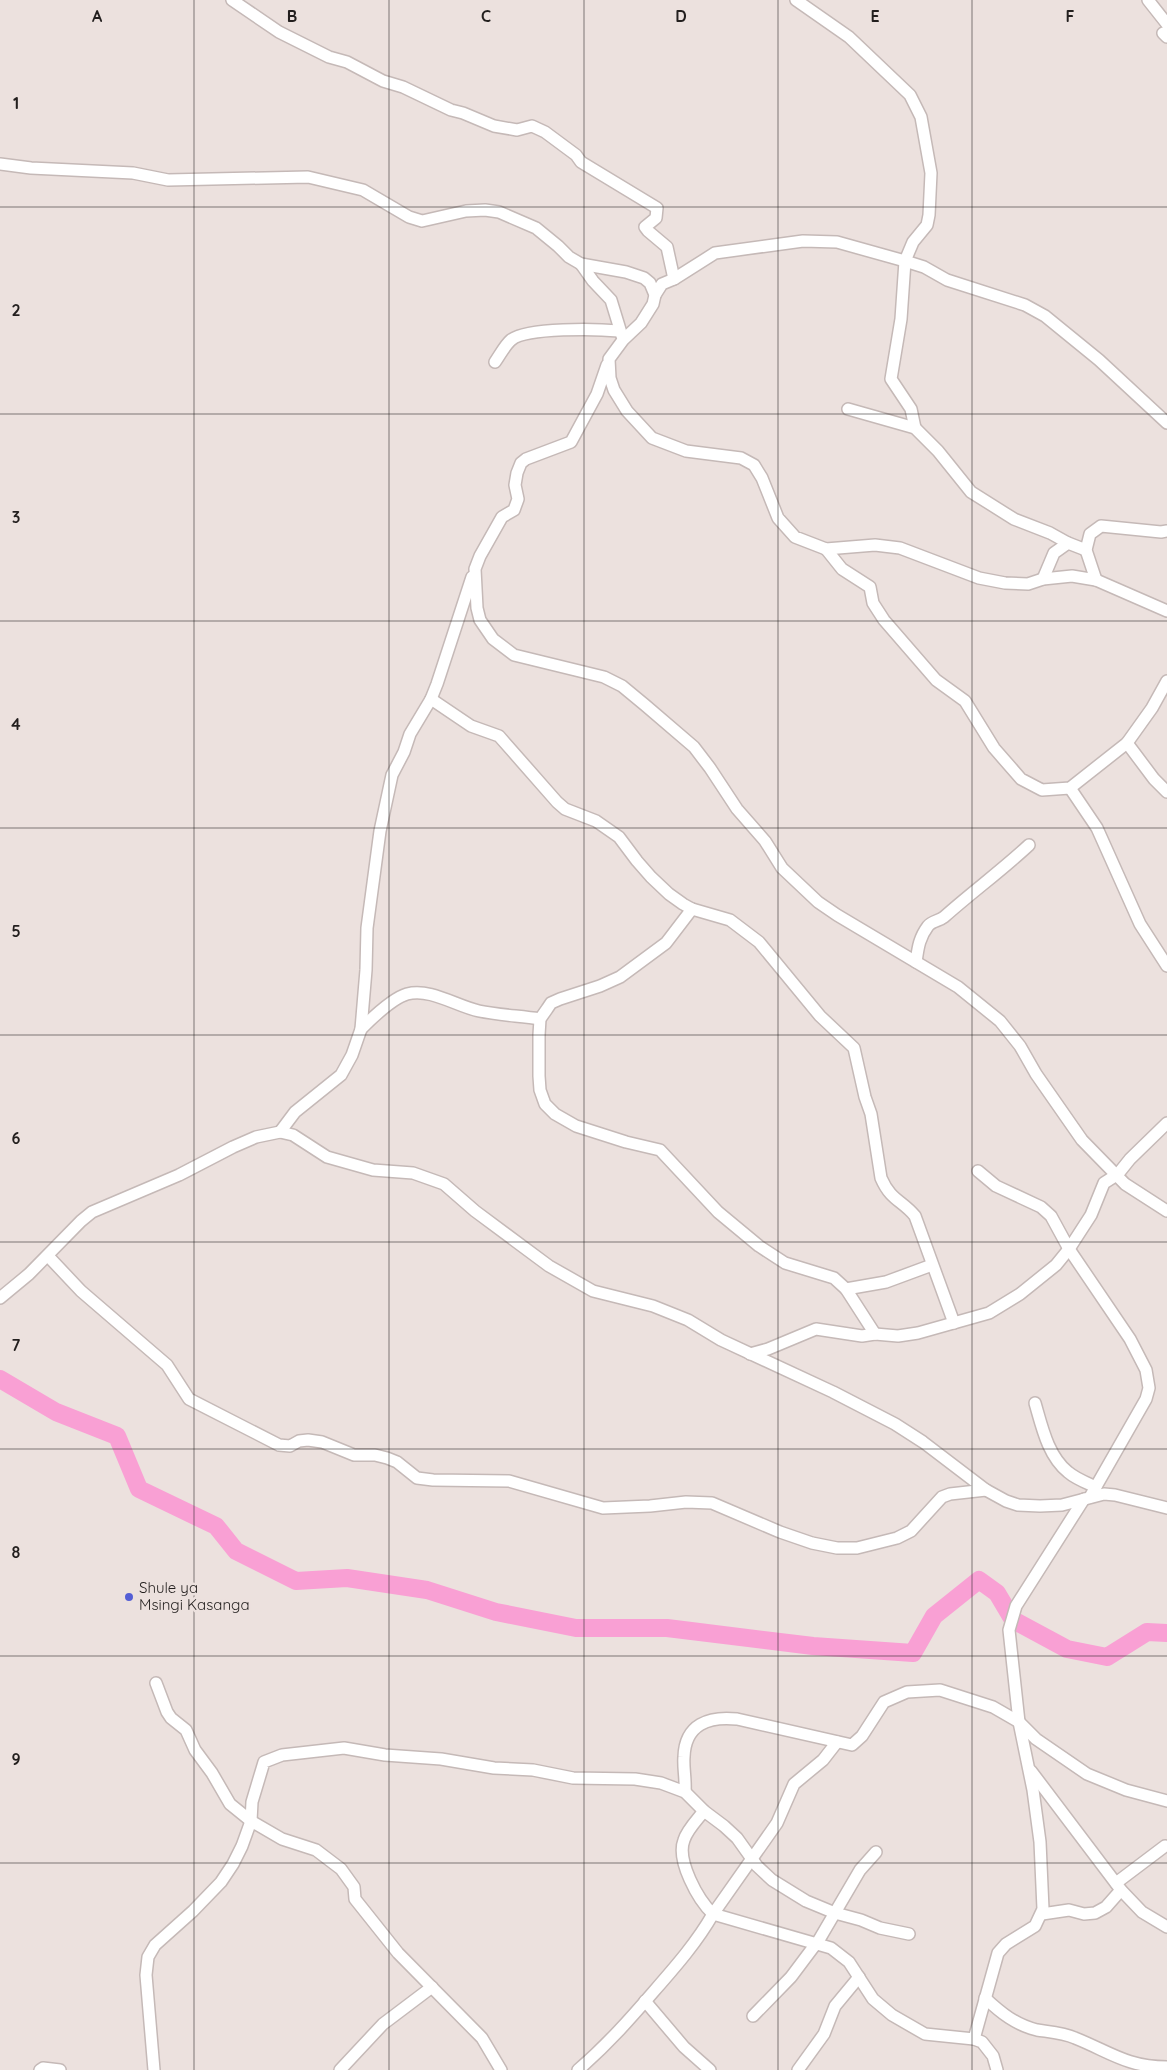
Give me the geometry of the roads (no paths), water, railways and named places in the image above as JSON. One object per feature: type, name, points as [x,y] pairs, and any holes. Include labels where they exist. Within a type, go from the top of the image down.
[{"type":"street","points":[[232,0],[279,32],[329,57],[347,62],[382,81],[394,86],[403,87],[451,110],[464,113],[494,126],[517,130],[532,126],[545,132],[576,155],[581,162],[657,208],[656,218],[646,227],[648,231],[667,247],[674,279]]},
{"type":"street","points":[[796,0],[805,4],[849,37],[910,95],[921,117],[931,173],[928,225],[913,242],[905,261],[901,319],[891,379],[911,409],[916,428]]},
{"type":"street","points":[[1148,0],[1167,24]]},
{"type":"street","points":[[1167,32],[1163,33],[1167,37]]},
{"type":"street","points":[[0,164],[31,168],[133,173],[168,180],[308,178],[363,190],[409,217],[422,221],[466,210],[499,212],[536,228],[569,257],[581,264],[626,272],[644,278],[650,283],[655,295]]},
{"type":"street","points":[[280,1132],[295,1112],[340,1075],[352,1055],[361,1029],[367,928],[380,831],[392,775],[404,752],[410,734],[430,699],[444,666],[480,556],[502,517],[514,510],[518,499],[515,485],[521,463],[526,459],[571,442],[597,394],[609,359],[621,335],[641,323],[653,304],[655,295],[662,284],[674,279],[715,253],[803,241],[837,242],[905,261],[947,280],[1025,305],[1045,316],[1098,360],[1167,424]]},
{"type":"street","points":[[581,264],[593,281],[611,300],[621,335]]},
{"type":"street","points":[[495,362],[512,339],[525,335],[564,329],[621,335]]},
{"type":"street","points":[[609,359],[610,378],[614,390],[627,411],[652,438],[686,452],[741,458],[754,465],[762,478],[778,518],[795,537],[826,549],[875,545],[893,546],[988,580],[1028,584],[1043,579],[1072,576],[1096,580],[1167,611]]},
{"type":"street","points":[[848,409],[916,428],[938,450],[972,492],[1014,519],[1086,550]]},
{"type":"street","points":[[1096,580],[1086,550],[1090,534],[1101,526],[1167,531]]},
{"type":"street","points":[[1043,579],[1054,553],[1068,543]]},
{"type":"street","points":[[826,549],[842,568],[870,587],[873,603],[884,620],[936,680],[965,701],[994,748],[1021,779],[1042,790],[1070,788],[1126,743],[1152,708],[1167,681]]},
{"type":"street","points":[[475,569],[477,608],[480,620],[493,639],[504,649],[522,658],[604,677],[622,686],[694,748],[710,768],[736,808],[765,841],[782,868],[818,902],[958,987],[1000,1021],[1020,1046],[1036,1074],[1082,1140],[1118,1174],[1125,1184],[1167,1211]]},
{"type":"street","points":[[430,699],[471,726],[499,736],[556,802],[565,809],[609,828],[619,837],[636,861],[669,894],[692,909],[730,920],[759,942],[820,1016],[854,1048],[865,1097],[871,1114],[881,1178],[885,1188],[897,1201],[910,1209],[915,1216],[954,1323]]},
{"type":"street","points":[[1126,743],[1154,779],[1167,792]]},
{"type":"street","points":[[1070,788],[1100,834],[1140,924],[1167,966]]},
{"type":"street","points":[[916,962],[919,939],[930,924],[940,920],[979,886],[997,874],[1029,845]]},
{"type":"street","points":[[692,909],[666,942],[652,955],[620,977],[551,1003],[540,1019],[539,1076],[540,1090],[545,1104],[555,1114],[576,1126],[626,1142],[660,1150],[718,1212],[759,1246],[785,1264],[834,1278],[846,1289],[875,1334]]},
{"type":"street","points":[[361,1029],[405,994],[416,993],[446,999],[477,1010],[540,1019]]},
{"type":"street","points":[[750,1354],[777,1346],[816,1329],[862,1336],[875,1334],[898,1336],[989,1313],[1016,1297],[1056,1265],[1069,1250],[1091,1215],[1104,1183],[1118,1174],[1130,1159],[1167,1122]]},
{"type":"street","points":[[0,1298],[29,1274],[92,1212],[179,1175],[256,1137],[280,1132],[293,1136],[327,1157],[373,1170],[413,1172],[444,1184],[475,1210],[550,1266],[593,1291],[653,1306],[688,1320],[721,1340],[833,1392],[895,1424],[924,1442],[986,1490],[1006,1501],[1028,1506],[1062,1505],[1090,1495],[1104,1494],[1167,1508]]},
{"type":"street","points":[[974,2039],[994,1962],[1000,1948],[1035,1926],[1042,1914],[1040,1842],[1029,1769],[1019,1722],[1009,1630],[1016,1606],[1090,1495],[1146,1399],[1149,1388],[1146,1370],[1130,1339],[1069,1250],[1047,1210],[996,1186],[978,1171]]},
{"type":"street","points":[[48,1256],[82,1291],[167,1365],[189,1399],[279,1445],[290,1446],[300,1441],[308,1440],[322,1442],[354,1455],[375,1455],[387,1458],[396,1462],[417,1478],[509,1481],[603,1508],[686,1502],[712,1504],[780,1532],[812,1543],[837,1548],[857,1548],[897,1538],[911,1531],[942,1497],[950,1494],[986,1490]]},
{"type":"street","points":[[846,1289],[886,1282],[932,1265]]},
{"type":"street","points":[[1035,1404],[1050,1448],[1057,1460],[1090,1495]]},
{"type":"street","points":[[156,1683],[167,1712],[171,1718],[186,1730],[195,1750],[212,1773],[230,1804],[250,1821],[289,1843],[308,1846],[316,1850],[341,1869],[354,1887],[355,1899],[398,1953],[482,2038],[501,2070]]},
{"type":"street","points":[[685,1792],[684,1756],[688,1738],[694,1730],[708,1720],[720,1718],[737,1719],[846,1745],[857,1742],[884,1702],[907,1692],[940,1690],[993,1707],[1019,1722],[1036,1739],[1081,1771],[1126,1790],[1167,1801]]},
{"type":"street","points":[[578,2070],[610,2042],[679,1962],[705,1928],[751,1858],[777,1823],[794,1784],[823,1760],[837,1742]]},
{"type":"street","points":[[154,2070],[146,1975],[148,1957],[156,1945],[221,1882],[242,1846],[264,1762],[282,1755],[344,1748],[385,1755],[441,1759],[494,1768],[533,1770],[573,1778],[635,1779],[662,1783],[685,1792],[704,1811],[737,1838],[751,1858],[772,1880],[806,1901],[880,1928],[909,1934]]},
{"type":"street","points":[[1029,1769],[1118,1887],[1142,1912],[1167,1926]]},
{"type":"street","points":[[704,1811],[684,1838],[682,1846],[683,1859],[693,1886],[702,1902],[713,1914],[836,1952],[849,1962],[873,1999],[912,2028],[925,2034],[936,2036],[974,2039],[989,2049],[997,2070]]},
{"type":"street","points":[[1042,1914],[1069,1910],[1084,1914],[1095,1913],[1106,1907],[1118,1887],[1166,1846]]},
{"type":"street","points":[[753,2016],[791,1977],[816,1945],[860,1870],[876,1852]]},
{"type":"street","points":[[798,2070],[824,2034],[835,2006],[859,1977]]},
{"type":"street","points":[[340,2070],[383,2024],[432,1987]]},
{"type":"street","points":[[985,1998],[1001,2013],[1024,2026],[1075,2037],[1141,2066],[1167,2066]]},
{"type":"street","points":[[645,2001],[684,2047],[710,2070]]},
{"type":"street","points":[[40,2070],[43,2068],[60,2070]]},
{"type":"waterway","points":[[0,1379],[56,1412],[117,1436],[139,1489],[216,1526],[236,1551],[296,1581],[347,1578],[427,1590],[496,1612],[576,1628],[667,1628],[813,1646],[913,1653],[934,1616],[979,1580],[997,1593],[1013,1620],[1067,1649],[1107,1657],[1147,1632],[1167,1633]]},
{"type":"place","name":"Shule ya Msingi Kasanga","points":[[129,1597]]}]
